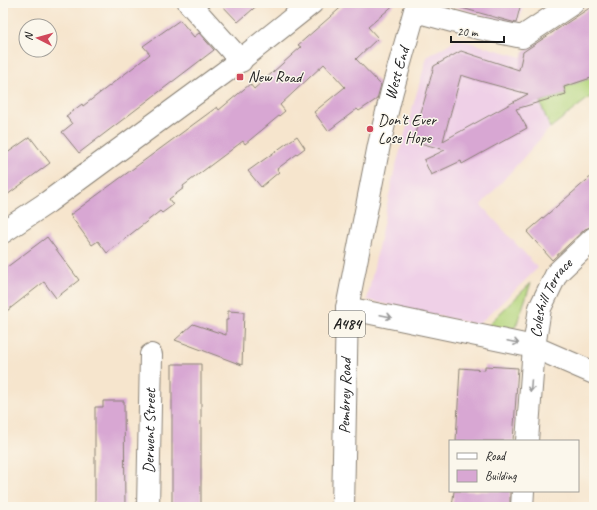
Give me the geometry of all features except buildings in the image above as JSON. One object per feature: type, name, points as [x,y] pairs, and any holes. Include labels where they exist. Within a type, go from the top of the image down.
[{"type":"main road","points":[[189,3],[241,61]]},
{"type":"main road","points":[[3,232],[48,202],[241,61],[312,3]]},
{"type":"main road","points":[[416,7],[474,27],[522,37],[573,3]]},
{"type":"main road","name":"West End","points":[[379,145],[416,7]]},
{"type":"main road","name":"Pembrey Road","points":[[343,507],[347,308],[379,145]]},
{"type":"main road","name":"Coleshill Terrace","points":[[527,440],[534,347],[540,308],[557,273],[594,238]]},
{"type":"main road","points":[[347,308],[534,347],[594,373]]},
{"type":"main road","name":"Derwent Street","points":[[148,507],[151,355]]},
{"type":"main road","points":[[522,507],[523,492]]},
{"type":"shaded area","points":[[442,3],[524,3],[518,26]]},
{"type":"shaded area","points":[[457,39],[522,57],[550,128],[481,205],[538,268],[478,325],[367,300],[394,172],[427,57]]},
{"type":"green space","points":[[594,63],[594,94],[550,128],[540,102],[566,94],[564,87],[590,78]]},
{"type":"green space","points":[[531,283],[516,326],[509,331],[490,328],[490,323]]},
{"type":"place","name":"New Road","points":[[240,77]]},
{"type":"place","name":"Don't Ever Lose Hope","points":[[370,129]]}]
